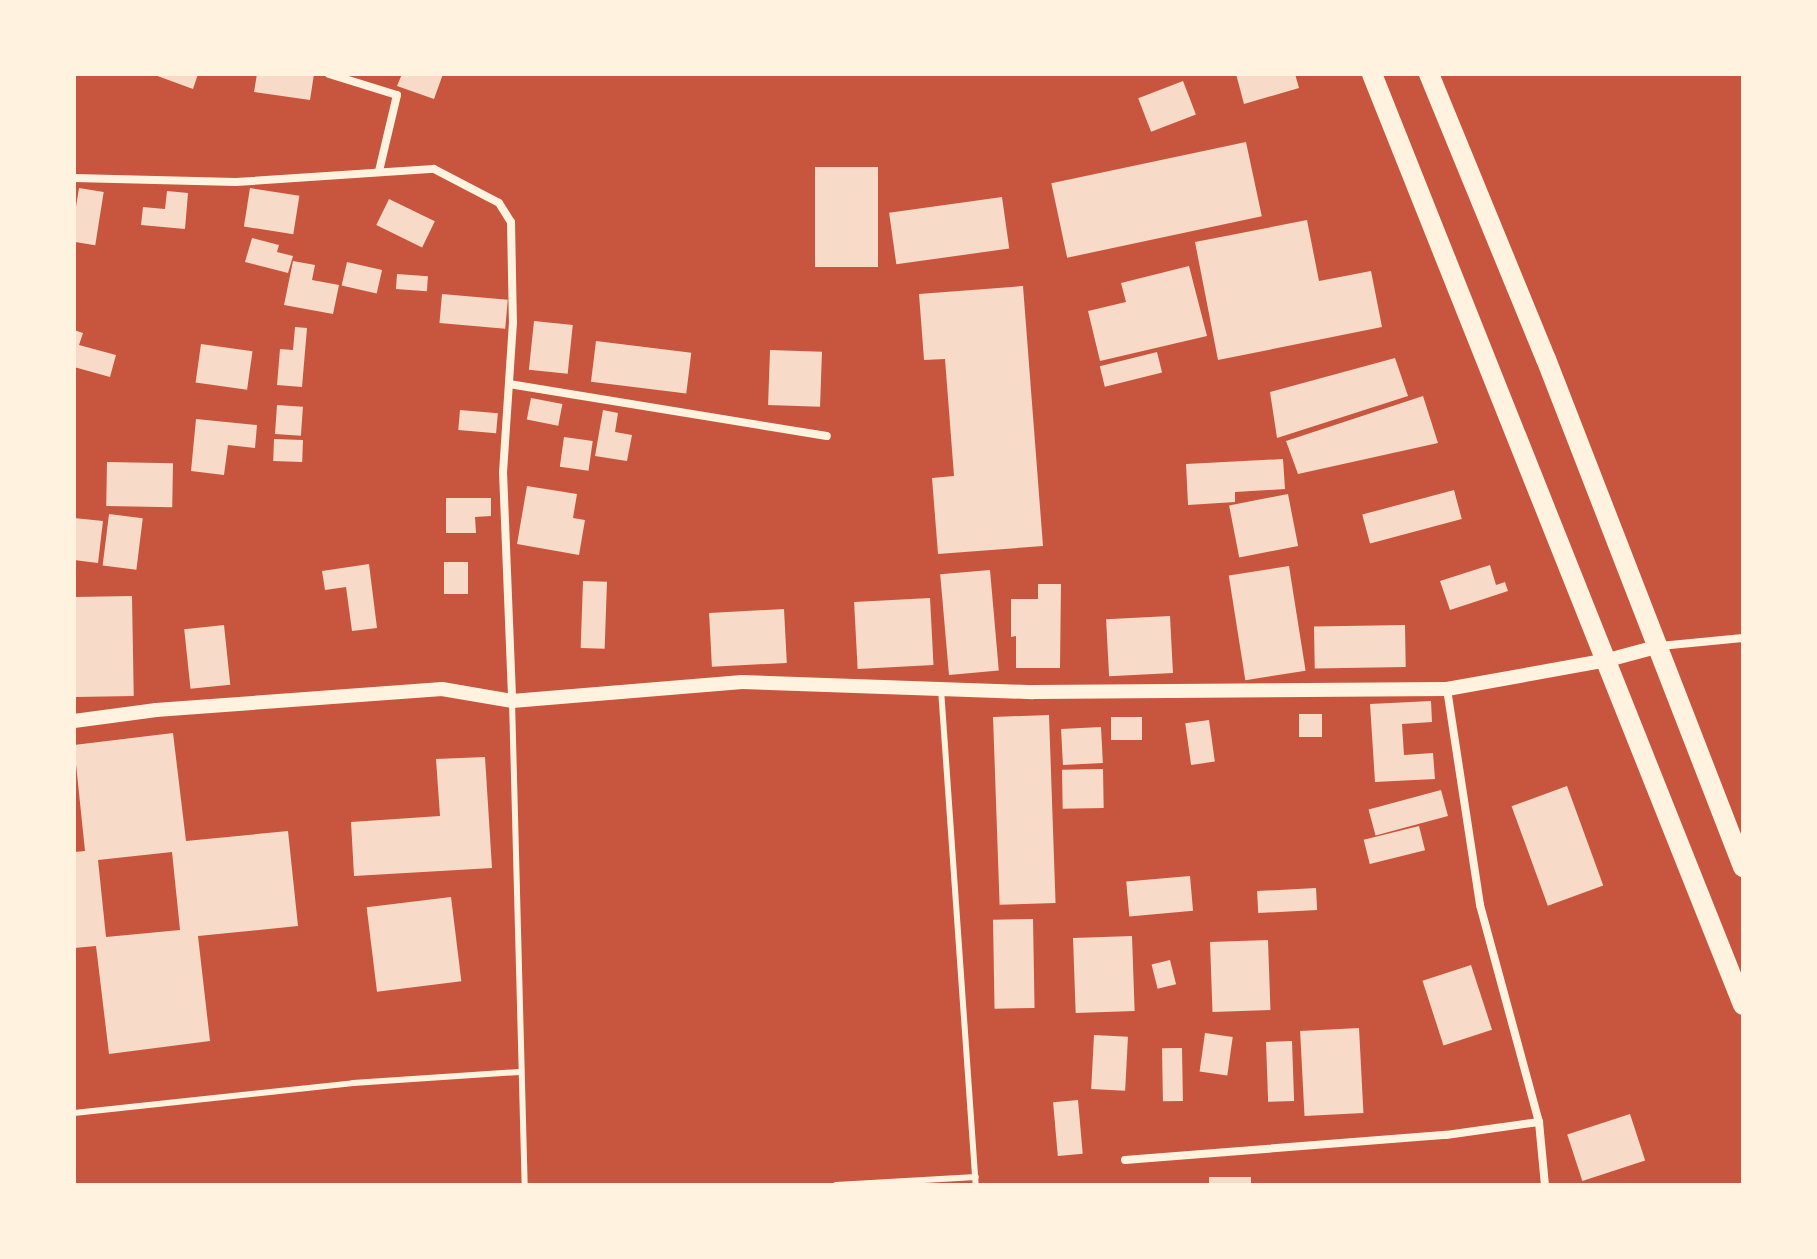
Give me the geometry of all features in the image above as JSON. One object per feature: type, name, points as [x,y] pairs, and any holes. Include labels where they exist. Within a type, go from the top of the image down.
[{"type":"main road","points":[[1372,74],[1743,1005]]},
{"type":"main road","points":[[1429,74],[1546,359],[1743,867]]},
{"type":"street","points":[[329,74],[397,95],[379,171]]},
{"type":"street","points":[[74,178],[236,182],[434,169],[499,203],[511,222],[513,322],[503,472],[512,701]]},
{"type":"street","points":[[509,384],[827,436]]},
{"type":"street","points":[[74,721],[156,710],[442,689],[512,701],[742,682],[941,689],[1204,692],[1447,689],[1608,660],[1656,647],[1743,638]]},
{"type":"street","points":[[1447,689],[1480,905],[1539,1122],[1545,1185]]},
{"type":"street","points":[[1125,1160],[1446,1135],[1539,1122]]},
{"type":"lane","points":[[836,1185],[976,1181],[941,689]]},
{"type":"lane","points":[[512,701],[525,1185]]},
{"type":"lane","points":[[74,1113],[353,1083],[520,1072]]},
{"type":"building","points":[[152,74],[198,74],[193,89]]},
{"type":"building","points":[[257,74],[314,74],[310,100],[254,92]]},
{"type":"building","points":[[402,74],[443,74],[434,99],[397,86]]},
{"type":"building","points":[[1236,74],[1295,74],[1299,88],[1244,104]]},
{"type":"building","points":[[1183,81],[1196,115],[1151,132],[1138,98]]},
{"type":"building","points":[[1246,142],[1262,216],[1067,258],[1051,183]]},
{"type":"building","points":[[815,167],[878,167],[878,267],[815,267]]},
{"type":"building","points":[[79,188],[104,192],[95,245],[74,242]]},
{"type":"building","points":[[250,188],[299,196],[293,234],[244,227]]},
{"type":"building","points":[[167,191],[188,193],[185,229],[141,225],[143,207],[165,209]]},
{"type":"building","points":[[1002,197],[1009,248],[896,264],[889,213]]},
{"type":"building","points":[[389,199],[435,221],[422,247],[376,225]]},
{"type":"building","points":[[1307,220],[1319,281],[1371,271],[1382,327],[1218,360],[1195,242]]},
{"type":"building","points":[[252,238],[279,245],[277,252],[293,256],[288,273],[245,262]]},
{"type":"building","points":[[293,261],[315,265],[312,280],[339,285],[333,314],[284,305]]},
{"type":"building","points":[[347,262],[382,270],[377,293],[342,285]]},
{"type":"building","points":[[1189,266],[1207,336],[1100,361],[1088,311],[1126,302],[1121,283]]},
{"type":"building","points":[[397,274],[428,276],[427,291],[396,289]]},
{"type":"building","points":[[1023,286],[1043,546],[938,554],[932,478],[954,476],[945,359],[924,360],[919,294]]},
{"type":"building","points":[[442,294],[508,300],[505,329],[439,323]]},
{"type":"building","points":[[534,321],[573,325],[568,374],[529,370]]},
{"type":"building","points":[[295,327],[307,328],[302,387],[277,385],[280,349],[293,350]]},
{"type":"building","points":[[74,330],[83,333],[79,345],[116,355],[110,377],[74,367]]},
{"type":"building","points":[[596,341],[691,353],[686,393],[591,382]]},
{"type":"building","points":[[201,344],[252,351],[247,390],[196,383]]},
{"type":"building","points":[[770,350],[822,352],[820,407],[768,405]]},
{"type":"building","points":[[1157,352],[1162,372],[1105,387],[1100,366]]},
{"type":"building","points":[[1395,358],[1408,396],[1277,438],[1270,392]]},
{"type":"building","points":[[1423,396],[1438,443],[1298,474],[1286,441]]},
{"type":"building","points":[[531,398],[562,404],[558,426],[527,420]]},
{"type":"building","points":[[277,405],[303,407],[301,436],[275,434]]},
{"type":"building","points":[[460,410],[498,413],[496,433],[458,430]]},
{"type":"building","points":[[603,410],[618,413],[615,432],[632,435],[627,461],[595,456]]},
{"type":"building","points":[[196,419],[257,425],[255,448],[228,445],[224,475],[191,471]]},
{"type":"building","points":[[564,437],[593,441],[589,471],[560,467]]},
{"type":"building","points":[[274,439],[303,440],[302,462],[273,461]]},
{"type":"building","points":[[1283,459],[1285,489],[1235,492],[1235,502],[1188,505],[1186,464]]},
{"type":"building","points":[[107,462],[173,463],[172,507],[106,506]]},
{"type":"building","points":[[527,486],[577,494],[573,518],[585,520],[579,555],[517,544]]},
{"type":"building","points":[[1454,490],[1462,519],[1370,544],[1362,515]]},
{"type":"building","points":[[1288,494],[1298,546],[1239,557],[1229,505]]},
{"type":"building","points":[[446,498],[491,498],[491,516],[475,517],[476,533],[446,533]]},
{"type":"building","points":[[109,514],[143,518],[136,570],[103,566]]},
{"type":"building","points":[[74,518],[103,521],[98,563],[74,560]]},
{"type":"building","points":[[444,562],[468,562],[468,594],[444,594]]},
{"type":"building","points":[[369,564],[377,628],[352,631],[346,587],[325,590],[322,571]]},
{"type":"building","points":[[1490,565],[1496,585],[1505,582],[1508,591],[1450,610],[1440,581]]},
{"type":"building","points":[[1289,566],[1306,671],[1245,680],[1229,576]]},
{"type":"building","points":[[990,570],[999,671],[949,675],[940,574]]},
{"type":"building","points":[[583,581],[607,582],[605,649],[581,648]]},
{"type":"building","points":[[1038,584],[1061,584],[1060,668],[1016,668],[1016,636],[1011,637],[1011,599],[1038,599]]},
{"type":"building","points":[[132,596],[134,696],[76,697],[74,597]]},
{"type":"building","points":[[930,598],[934,665],[858,669],[854,602]]},
{"type":"building","points":[[784,609],[787,663],[712,667],[709,613]]},
{"type":"building","points":[[1170,616],[1173,673],[1109,676],[1106,619]]},
{"type":"building","points":[[224,625],[230,685],[190,689],[184,629]]},
{"type":"building","points":[[1405,625],[1406,667],[1315,669],[1314,627]]},
{"type":"building","points":[[1431,701],[1432,722],[1402,724],[1404,755],[1433,753],[1435,779],[1375,782],[1370,704]]},
{"type":"building","points":[[1299,714],[1322,714],[1322,737],[1299,737]]},
{"type":"building","points":[[1049,715],[1056,903],[1000,905],[993,717]]},
{"type":"building","points":[[1111,717],[1142,717],[1142,740],[1111,740]]},
{"type":"building","points":[[1209,720],[1215,762],[1191,765],[1185,723]]},
{"type":"building","points":[[1101,727],[1103,763],[1063,765],[1061,729]]},
{"type":"building","points":[[173,733],[186,841],[288,831],[298,926],[198,936],[210,1041],[109,1054],[96,946],[74,948],[74,852],[85,851],[74,745]],"holes":[[[172,852],[180,930],[106,937],[98,860]]]},
{"type":"building","points":[[485,757],[492,868],[354,876],[351,822],[440,816],[436,759]]},
{"type":"building","points":[[1103,769],[1104,808],[1063,809],[1062,770]]},
{"type":"building","points":[[1567,786],[1603,886],[1548,906],[1512,806]]},
{"type":"building","points":[[1441,790],[1448,816],[1376,835],[1369,809]]},
{"type":"building","points":[[1419,826],[1425,850],[1370,864],[1364,840]]},
{"type":"building","points":[[1190,876],[1193,911],[1129,916],[1126,882]]},
{"type":"building","points":[[1316,888],[1317,910],[1258,913],[1257,891]]},
{"type":"building","points":[[451,897],[461,981],[377,992],[367,907]]},
{"type":"building","points":[[1033,919],[1035,1008],[995,1009],[993,920]]},
{"type":"building","points":[[1132,936],[1135,1011],[1076,1013],[1073,938]]},
{"type":"building","points":[[1268,940],[1270,1010],[1212,1012],[1210,942]]},
{"type":"building","points":[[1170,960],[1176,984],[1158,989],[1152,965]]},
{"type":"building","points":[[1471,965],[1492,1030],[1444,1045],[1422,981]]},
{"type":"building","points":[[1359,1028],[1363,1113],[1305,1116],[1300,1031]]},
{"type":"building","points":[[1205,1033],[1233,1037],[1227,1076],[1200,1072]]},
{"type":"building","points":[[1094,1035],[1128,1037],[1125,1091],[1091,1089]]},
{"type":"building","points":[[1292,1041],[1294,1101],[1268,1102],[1266,1042]]},
{"type":"building","points":[[1162,1048],[1182,1048],[1183,1101],[1163,1101]]},
{"type":"building","points":[[1078,1100],[1083,1154],[1058,1156],[1053,1102]]},
{"type":"building","points":[[1630,1114],[1645,1161],[1582,1181],[1567,1134]]},
{"type":"building","points":[[1209,1177],[1251,1177],[1251,1185],[1209,1185]]}]
